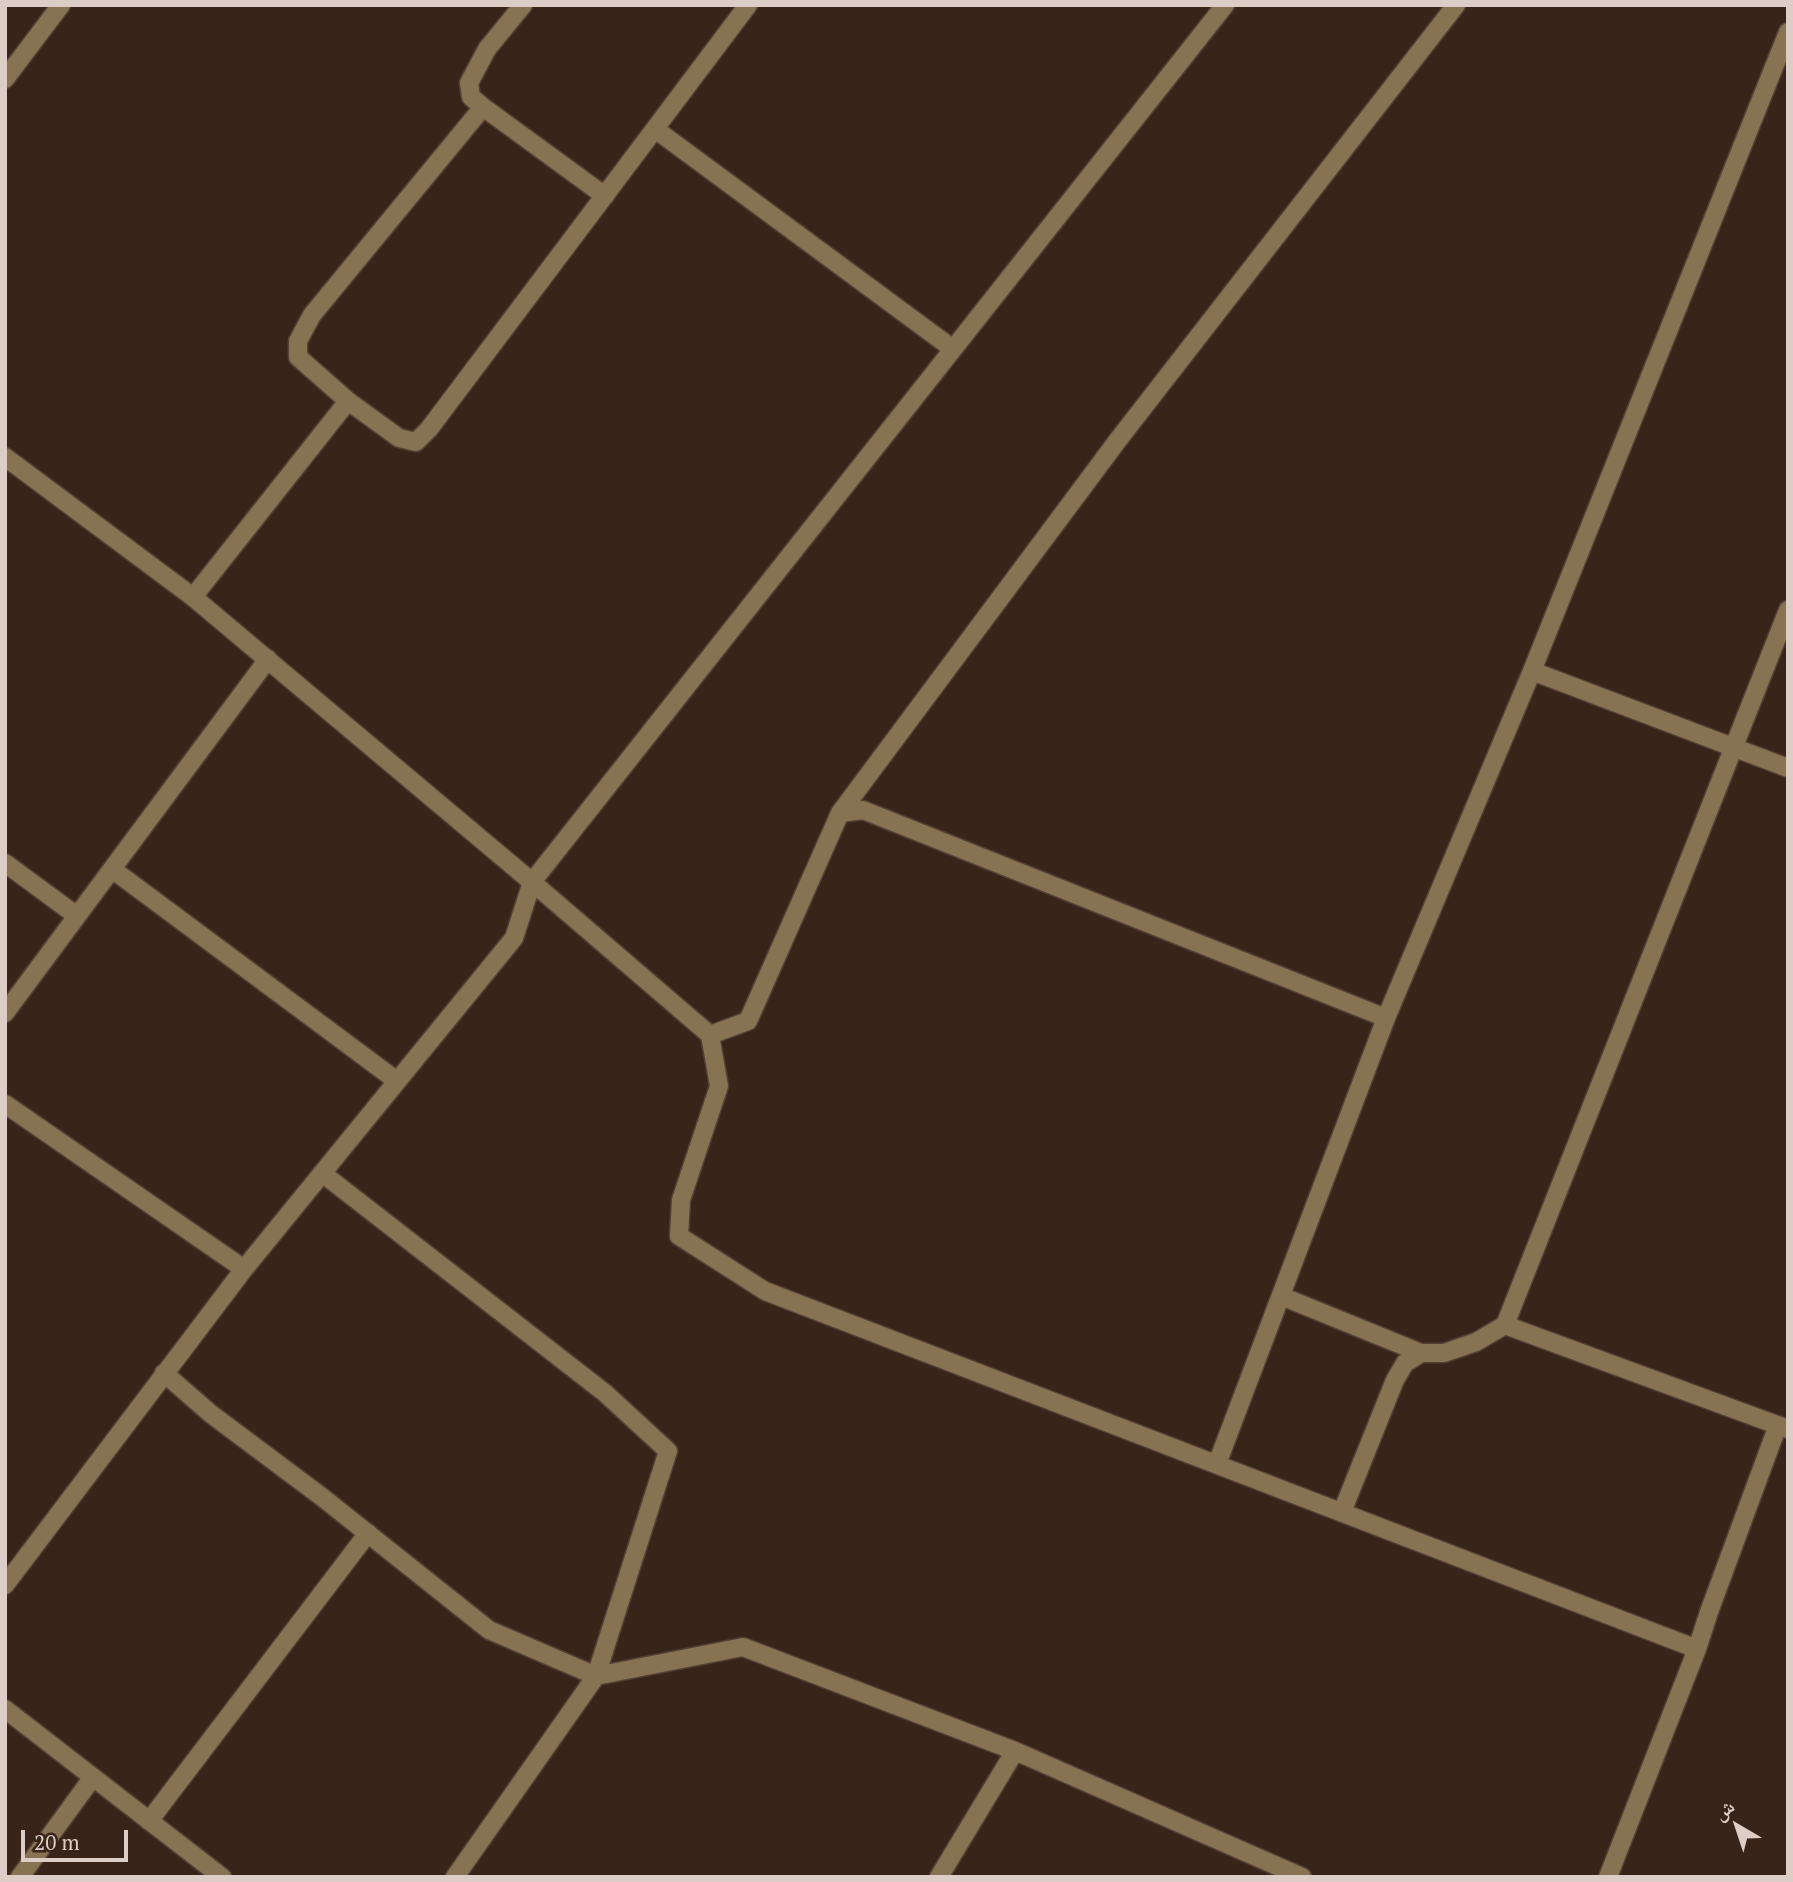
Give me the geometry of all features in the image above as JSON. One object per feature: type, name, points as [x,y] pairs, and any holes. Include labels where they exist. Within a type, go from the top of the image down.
[{"type":"street","points":[[5,79],[61,5]]},
{"type":"street","points":[[523,5],[487,49],[469,83],[471,97],[605,196]]},
{"type":"street","points":[[483,107],[312,315],[298,341],[298,357],[348,401],[399,439],[416,442],[429,429],[748,5]]},
{"type":"street","points":[[5,1585],[244,1269],[514,938],[532,882],[1225,5]]},
{"type":"street","points":[[710,1035],[748,1021],[840,813],[1118,440],[1456,5]]},
{"type":"street","points":[[1217,1464],[1386,1018],[1532,671],[1788,32]]},
{"type":"street","points":[[654,129],[953,349]]},
{"type":"street","points":[[193,597],[348,401]]},
{"type":"street","points":[[5,457],[193,597],[710,1035],[719,1086],[681,1200],[679,1236],[765,1290],[1697,1649]]},
{"type":"street","points":[[1281,1296],[1421,1353],[1444,1353],[1476,1342],[1505,1325],[1788,610]]},
{"type":"street","points":[[5,1013],[268,659]]},
{"type":"street","points":[[1532,671],[1788,768]]},
{"type":"street","points":[[840,813],[863,810],[1386,1018]]},
{"type":"street","points":[[5,863],[77,916]]},
{"type":"street","points":[[112,869],[397,1081]]},
{"type":"street","points":[[5,1104],[244,1269]]},
{"type":"street","points":[[322,1173],[605,1393],[668,1451],[596,1676],[455,1877]]},
{"type":"street","points":[[1505,1325],[1783,1427],[1608,1877]]},
{"type":"street","points":[[1342,1513],[1395,1380],[1405,1363],[1421,1353]]},
{"type":"street","points":[[164,1373],[211,1414],[489,1630],[596,1676],[743,1647],[1015,1751],[1302,1877]]},
{"type":"street","points":[[149,1821],[368,1534]]},
{"type":"street","points":[[5,1709],[222,1877]]},
{"type":"street","points":[[939,1877],[1015,1751]]},
{"type":"street","points":[[20,1877],[93,1777]]}]
